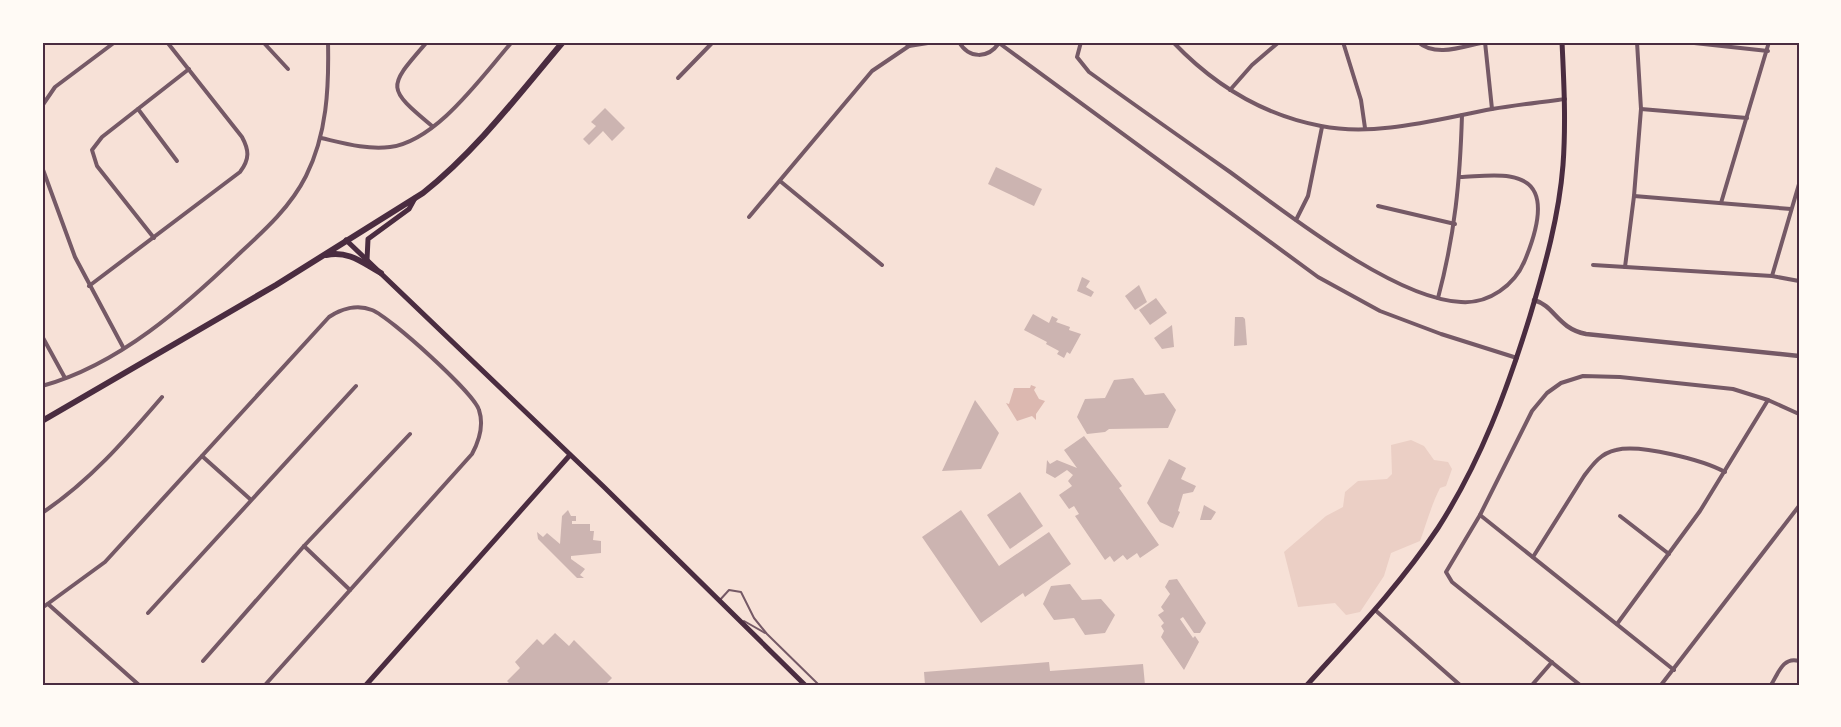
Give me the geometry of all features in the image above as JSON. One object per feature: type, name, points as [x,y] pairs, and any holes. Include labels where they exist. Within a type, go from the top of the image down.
[{"type":"main road","points":[[42,421],[323,255],[415,198],[444,177],[563,42]]},
{"type":"main road","points":[[1307,685],[1375,610],[1418,556],[1462,488],[1494,422],[1517,358],[1552,236],[1563,167],[1565,99],[1562,42]]},
{"type":"main road","points":[[367,260],[368,239],[409,209],[415,198]]},
{"type":"main road","points":[[346,240],[805,685]]},
{"type":"main road","points":[[323,255],[341,253],[352,256],[381,273]]},
{"type":"main road","points":[[366,685],[570,455]]},
{"type":"street","points":[[42,106],[55,87],[115,42]]},
{"type":"street","points":[[88,286],[240,172],[248,157],[242,137],[167,42]]},
{"type":"street","points":[[263,42],[288,69]]},
{"type":"street","points":[[42,386],[65,378],[123,347],[189,301],[279,216],[306,176],[321,138],[328,93],[328,42]]},
{"type":"street","points":[[427,42],[399,74],[396,85],[402,100],[432,126]]},
{"type":"street","points":[[321,138],[356,145],[392,147],[409,141],[432,126],[453,108],[512,42]]},
{"type":"street","points":[[678,78],[713,42]]},
{"type":"street","points":[[905,42],[909,46]]},
{"type":"street","points":[[748,217],[872,71],[909,46],[934,42]]},
{"type":"street","points":[[959,42],[964,50],[976,55],[990,53],[999,43],[1318,276],[1390,315],[1517,358]]},
{"type":"street","points":[[1081,42],[1077,57],[1089,72],[1296,220],[1370,267],[1438,298],[1465,303],[1482,300],[1499,292],[1521,269],[1533,233],[1537,202],[1529,185],[1512,177],[1460,177]]},
{"type":"street","points":[[1173,42],[1208,75],[1230,90],[1272,111],[1322,127],[1365,128],[1565,99]]},
{"type":"street","points":[[1230,90],[1252,65],[1279,42]]},
{"type":"street","points":[[1343,42],[1361,100],[1365,128]]},
{"type":"street","points":[[1418,42],[1424,47],[1439,51],[1485,42],[1492,109]]},
{"type":"street","points":[[1624,267],[1634,196],[1641,110],[1637,42]]},
{"type":"street","points":[[1685,42],[1768,51]]},
{"type":"street","points":[[1721,203],[1769,42]]},
{"type":"street","points":[[154,237],[97,166],[92,156],[98,141],[189,69]]},
{"type":"street","points":[[138,109],[177,161]]},
{"type":"street","points":[[1641,110],[1747,118]]},
{"type":"street","points":[[1438,298],[1455,224],[1460,177],[1462,115]]},
{"type":"street","points":[[1296,220],[1308,196],[1322,127]]},
{"type":"street","points":[[42,167],[88,286],[123,347]]},
{"type":"street","points":[[780,181],[882,265]]},
{"type":"street","points":[[1772,276],[1799,184]]},
{"type":"street","points":[[1634,196],[1791,209]]},
{"type":"street","points":[[1378,206],[1455,224]]},
{"type":"street","points":[[1593,265],[1772,276],[1799,281]]},
{"type":"street","points":[[1534,300],[1546,306],[1568,328],[1586,334],[1799,356]]},
{"type":"street","points":[[42,608],[105,562],[329,317],[351,308],[373,310],[384,317],[475,400],[481,416],[480,437],[472,454],[265,685]]},
{"type":"street","points":[[42,336],[65,378]]},
{"type":"street","points":[[1580,685],[1452,582],[1447,575],[1446,568],[1480,515],[1532,411],[1547,393],[1567,381],[1584,376],[1620,377],[1733,389],[1768,400],[1799,414]]},
{"type":"street","points":[[148,613],[250,499],[356,386]]},
{"type":"street","points":[[42,513],[79,487],[95,472],[162,397]]},
{"type":"street","points":[[1617,624],[1669,554],[1725,472],[1768,400]]},
{"type":"street","points":[[203,661],[304,546],[410,434]]},
{"type":"street","points":[[1533,557],[1593,463],[1605,454],[1616,450],[1637,449],[1709,464],[1725,472]]},
{"type":"street","points":[[202,456],[250,499]]},
{"type":"street","points":[[1661,685],[1799,506]]},
{"type":"street","points":[[1480,515],[1674,670]]},
{"type":"street","points":[[1620,516],[1669,554]]},
{"type":"street","points":[[304,546],[350,590]]},
{"type":"street","points":[[48,604],[139,685]]},
{"type":"street","points":[[1375,610],[1461,685]]},
{"type":"street","points":[[1771,685],[1784,663],[1792,660],[1799,662]]},
{"type":"street","points":[[1532,685],[1552,662]]},
{"type":"street","points":[[1450,685],[1455,680]]},
{"type":"lane","points":[[719,601],[729,590],[741,592],[754,618],[767,634],[819,685]]},
{"type":"lane","points":[[734,615],[767,634]]},
{"type":"shaded area","points":[[1031,385],[1036,387],[1034,390],[1039,399],[1045,401],[1036,414],[1036,420],[1032,416],[1017,421],[1006,403],[1009,404],[1014,388],[1030,388]]},
{"type":"shaded area","points":[[1411,440],[1424,446],[1434,460],[1448,462],[1452,469],[1446,486],[1440,488],[1420,541],[1391,553],[1384,576],[1360,612],[1346,615],[1335,603],[1298,607],[1284,552],[1326,516],[1343,507],[1345,492],[1358,481],[1387,479],[1392,474],[1391,445]]},
{"type":"building","points":[[605,108],[625,128],[612,141],[603,131],[589,145],[583,139],[596,126],[591,122]]},
{"type":"building","points":[[996,167],[1042,189],[1034,206],[988,184]]},
{"type":"building","points":[[1082,277],[1090,281],[1086,287],[1094,292],[1091,297],[1077,291]]},
{"type":"building","points":[[1139,285],[1147,302],[1135,310],[1125,296]]},
{"type":"building","points":[[1156,298],[1167,313],[1150,325],[1139,310]]},
{"type":"building","points":[[1033,314],[1049,323],[1052,316],[1058,319],[1056,322],[1081,334],[1070,354],[1067,352],[1064,358],[1057,354],[1059,351],[1046,344],[1047,342],[1024,330]]},
{"type":"building","points":[[1235,317],[1245,319],[1247,345],[1234,346]]},
{"type":"building","points":[[1172,325],[1174,347],[1162,349],[1154,338]]},
{"type":"building","points":[[1133,378],[1145,395],[1164,393],[1176,410],[1168,428],[1109,429],[1105,432],[1087,434],[1077,417],[1085,399],[1105,398],[1114,380]]},
{"type":"building","points":[[975,400],[999,433],[981,469],[942,471]]},
{"type":"building","points":[[1084,436],[1122,486],[1119,488],[1159,545],[1140,558],[1137,553],[1127,560],[1123,555],[1114,562],[1110,556],[1105,560],[1075,516],[1079,514],[1074,506],[1069,509],[1059,495],[1072,486],[1068,481],[1073,475],[1067,470],[1055,478],[1046,473],[1047,460],[1050,464],[1057,460],[1077,468],[1064,450]]},
{"type":"building","points":[[1169,459],[1186,468],[1181,479],[1196,486],[1193,492],[1183,494],[1178,511],[1180,512],[1173,528],[1160,522],[1147,503]]},
{"type":"building","points":[[1020,492],[1043,526],[1010,549],[987,515]]},
{"type":"building","points":[[1204,505],[1216,512],[1211,520],[1200,520]]},
{"type":"building","points":[[568,510],[571,516],[576,516],[576,521],[572,521],[572,524],[590,524],[590,531],[594,531],[593,540],[601,541],[601,553],[571,556],[571,559],[585,569],[580,575],[584,578],[577,578],[538,539],[537,532],[543,537],[547,533],[560,544],[562,516]]},
{"type":"building","points":[[961,510],[999,566],[1049,532],[1071,564],[1025,597],[1023,593],[981,623],[922,537]]},
{"type":"building","points":[[1177,579],[1206,623],[1200,633],[1194,633],[1183,617],[1180,619],[1193,638],[1195,636],[1199,642],[1184,670],[1161,637],[1164,631],[1161,626],[1164,623],[1158,615],[1164,611],[1161,607],[1170,594],[1165,587],[1169,580]]},
{"type":"building","points":[[1070,584],[1082,600],[1101,599],[1115,615],[1105,633],[1085,635],[1074,618],[1054,620],[1043,604],[1051,586]]},
{"type":"building","points":[[555,633],[569,646],[574,640],[612,678],[607,683],[608,685],[511,685],[507,681],[520,668],[515,662],[537,639],[543,645]]},
{"type":"building","points":[[1049,662],[1050,671],[1143,664],[1145,685],[925,685],[924,672]]}]
